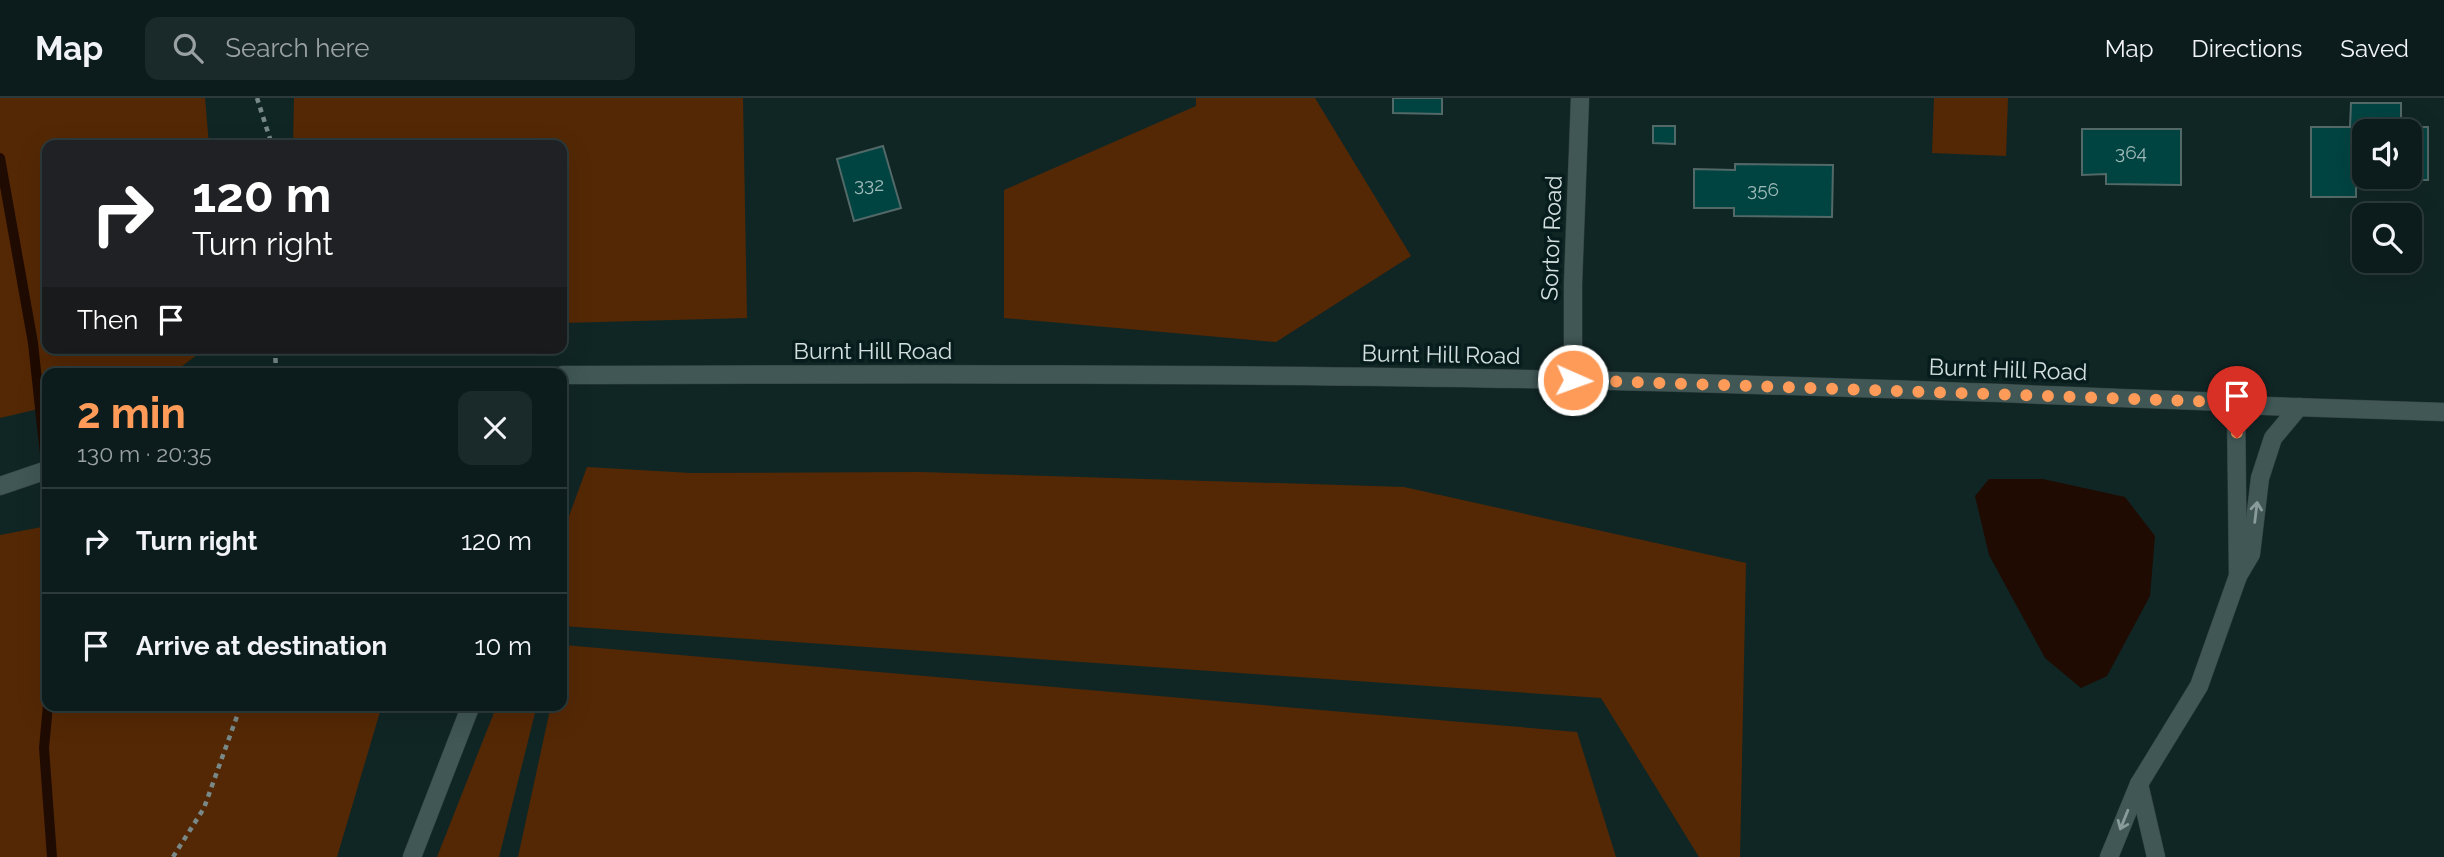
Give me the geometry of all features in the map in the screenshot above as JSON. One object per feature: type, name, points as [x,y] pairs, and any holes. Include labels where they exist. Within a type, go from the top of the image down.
[{"type":"street","name":"Sortor Road","points":[[1573,380],[1573,284],[1580,98]]},
{"type":"street","name":"Burnt Hill Road","points":[[567,375],[1136,374],[1573,380],[2113,397],[2224,402],[2236,405],[2444,412]]},
{"type":"street","points":[[2236,405],[2238,576]]},
{"type":"street","points":[[2109,857],[2139,784],[2199,686],[2238,576],[2251,554],[2260,478],[2273,438],[2299,407]]},
{"type":"street","points":[[0,486],[42,472]]},
{"type":"street","points":[[412,857],[469,711]]},
{"type":"street","points":[[2139,784],[2156,857]]},
{"type":"path","points":[[257,98],[270,140]]},
{"type":"path","points":[[173,857],[204,808],[239,711]]},
{"type":"shaded area","points":[[0,98],[205,98],[209,140],[42,140],[42,354],[198,354],[180,368],[42,368],[42,408],[0,418]]},
{"type":"shaded area","points":[[294,98],[743,98],[747,318],[567,323],[567,140],[293,140]]},
{"type":"shaded area","points":[[1196,98],[1315,98],[1411,256],[1276,342],[1004,318],[1004,190],[1196,106]]},
{"type":"shaded area","points":[[1934,98],[2008,98],[2006,156],[1932,153]]},
{"type":"shaded area","points":[[587,467],[691,473],[920,472],[1404,487],[1746,563],[1740,857],[1699,857],[1601,698],[567,626],[567,521]]},
{"type":"shaded area","points":[[1989,479],[2043,479],[2125,497],[2155,536],[2150,596],[2107,676],[2081,688],[2045,658],[1989,555],[1975,496]]},
{"type":"shaded area","points":[[42,527],[42,711],[380,711],[337,857],[0,857],[0,535]]},
{"type":"shaded area","points":[[567,645],[1577,732],[1616,857],[518,857],[550,711],[567,711]]},
{"type":"shaded area","points":[[495,711],[536,711],[499,857],[437,857]]},
{"type":"building","points":[[1393,98],[1442,98],[1442,114],[1393,113]]},
{"type":"building","points":[[2351,103],[2401,103],[2401,119],[2352,119],[2352,189],[2356,189],[2356,197],[2311,197],[2311,127],[2350,127]]},
{"type":"building","points":[[1653,126],[1675,126],[1675,144],[1653,143]]},
{"type":"building","points":[[2422,127],[2428,127],[2428,180],[2422,180]]},
{"type":"building","points":[[2082,129],[2181,129],[2181,185],[2106,184],[2106,174],[2082,175]]},
{"type":"building","points":[[883,146],[901,208],[854,221],[837,159]]},
{"type":"building","points":[[1735,164],[1833,165],[1832,217],[1734,216],[1734,208],[1694,208],[1694,169],[1735,170]]},
{"type":"waterway","points":[[0,158],[33,343],[42,427]]},
{"type":"waterway","points":[[47,711],[44,748],[52,857]]},
{"type":"route","points":[[1573,380],[2224,402],[2236,405],[2237,438]]}]
